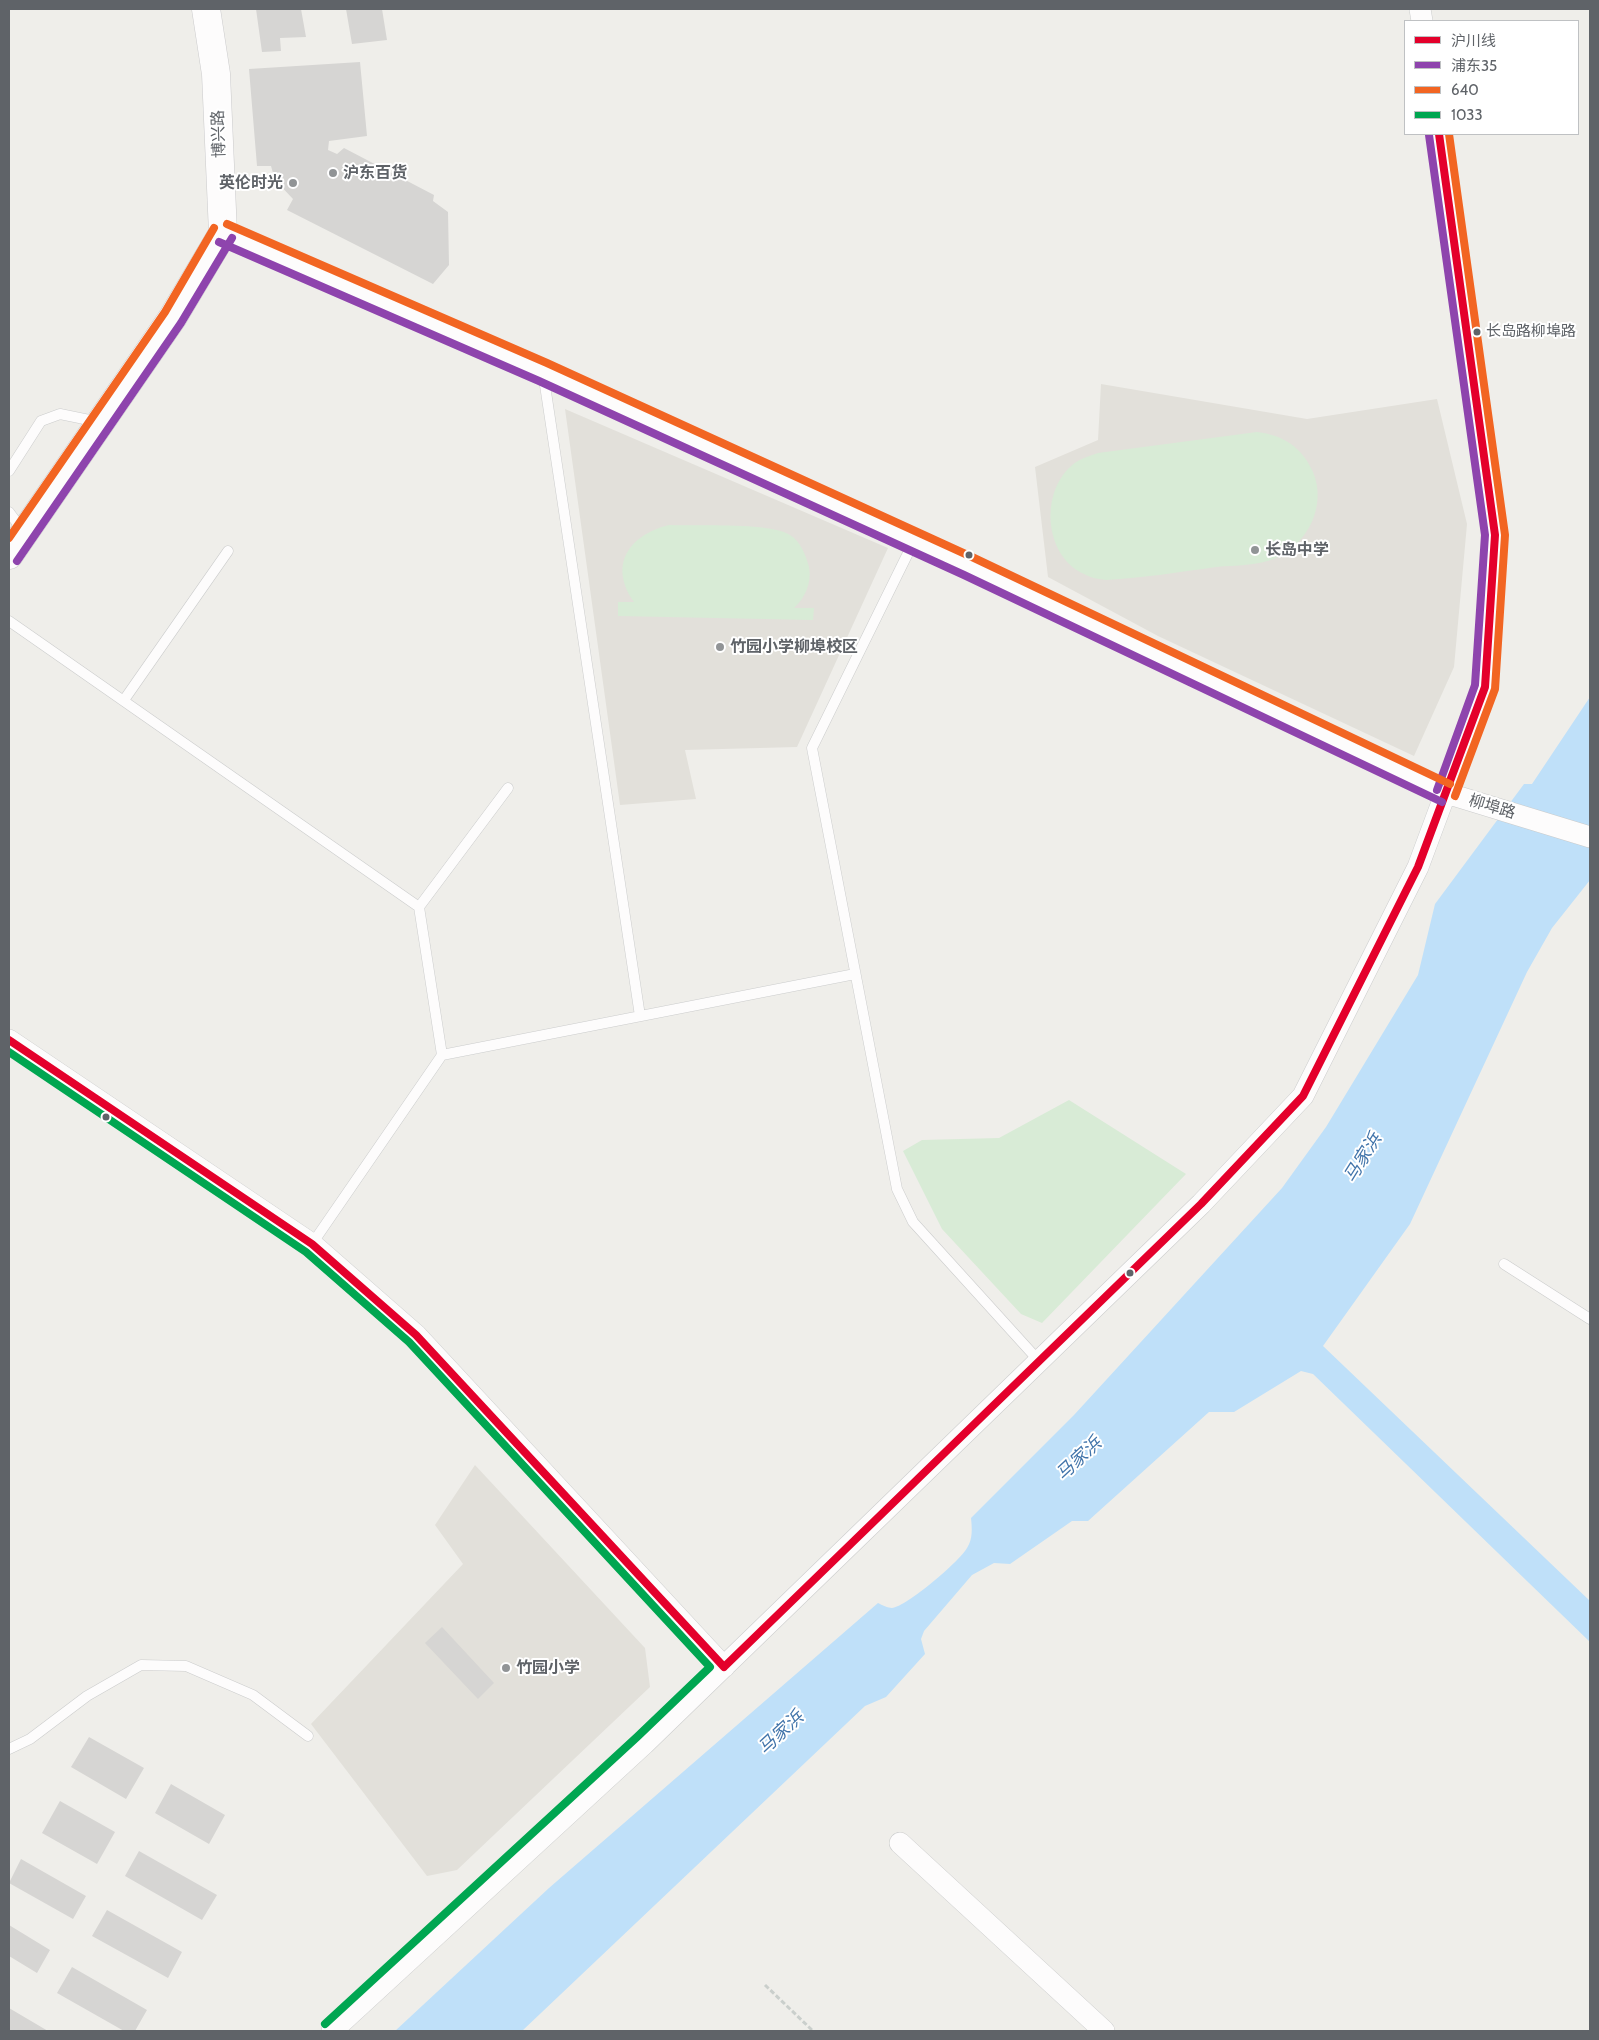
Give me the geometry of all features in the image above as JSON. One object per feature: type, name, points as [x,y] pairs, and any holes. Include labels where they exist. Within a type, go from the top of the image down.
[{"type":"street","name":"博兴路","points":[[206,9],[216,74],[223,233]]},
{"type":"street","points":[[332,2031],[644,1744],[724,1667],[1201,1204],[1303,1096],[1418,867],[1485,687],[1495,535],[1439,135]]},
{"type":"street","name":"柳埠路","points":[[223,233],[543,372],[1446,793],[1590,837]]},
{"type":"street","points":[[14,533],[100,422],[173,317],[223,233]]},
{"type":"street","points":[[9,1040],[312,1244],[416,1335],[724,1667]]},
{"type":"street","points":[[900,1843],[1104,2031]]},
{"type":"lane","points":[[543,372],[640,1016]]},
{"type":"lane","points":[[9,471],[41,421],[60,414],[100,422]]},
{"type":"lane","points":[[913,543],[812,748],[897,1189],[913,1222],[1039,1361]]},
{"type":"lane","points":[[124,700],[228,551]]},
{"type":"lane","points":[[9,621],[419,907]]},
{"type":"lane","points":[[312,1244],[442,1055],[419,907],[508,788]]},
{"type":"lane","points":[[442,1055],[855,974]]},
{"type":"lane","points":[[1504,1264],[1590,1319]]},
{"type":"lane","points":[[9,1749],[30,1740],[87,1696],[141,1665],[186,1666],[254,1695],[308,1736]]},
{"type":"path","points":[[765,1985],[813,2031]]},
{"type":"shaded area","name":"长岛中学","points":[[1101,384],[1307,419],[1437,399],[1467,524],[1454,667],[1414,756],[1158,636],[1048,577],[1035,467],[1098,440]]},
{"type":"shaded area","name":"竹园小学柳埠校区","points":[[565,409],[888,548],[797,747],[685,750],[696,799],[620,805]]},
{"type":"shaded area","name":"竹园小学","points":[[475,1465],[645,1648],[650,1687],[457,1870],[427,1876],[311,1724],[463,1564],[435,1525]]},
{"type":"green space","points":[[1257,432],[1283,439],[1297,449],[1309,463],[1317,485],[1318,497],[1312,522],[1297,543],[1287,552],[1269,561],[1254,564],[1106,580],[1084,574],[1071,566],[1062,554],[1055,541],[1051,526],[1053,495],[1059,481],[1068,469],[1078,461],[1098,453]]},
{"type":"green space","points":[[669,525],[750,526],[767,528],[790,535],[802,549],[808,562],[810,573],[807,590],[794,608],[814,608],[813,620],[618,616],[618,602],[634,602],[626,588],[623,576],[623,564],[627,553],[633,544],[643,536]]},
{"type":"green space","points":[[1069,1100],[1186,1174],[1042,1323],[1021,1314],[942,1229],[903,1151],[922,1140],[999,1138]]},
{"type":"water","name":"马家浜","points":[[1590,697],[1590,880],[1552,928],[1527,972],[1410,1224],[1323,1346],[1590,1601],[1590,1642],[1313,1374],[1301,1371],[1234,1412],[1209,1412],[1088,1521],[1072,1521],[1010,1564],[994,1563],[972,1575],[924,1631],[921,1639],[925,1654],[886,1697],[865,1706],[522,2031],[395,2031],[549,1888],[878,1603],[890,1608],[899,1606],[920,1592],[954,1563],[967,1548],[970,1541],[972,1530],[971,1518],[1074,1415],[1282,1188],[1326,1127],[1418,975],[1435,904],[1524,784],[1532,784]]},
{"type":"building","points":[[256,9],[301,9],[306,37],[280,38],[281,51],[262,52]]},
{"type":"building","points":[[346,9],[382,9],[387,40],[352,44]]},
{"type":"building","name":"沪东百货","points":[[360,62],[367,136],[329,141],[328,150],[337,154],[344,148],[434,195],[433,201],[448,212],[449,265],[433,284],[287,210],[293,199],[275,180],[271,166],[257,166],[249,69]]},
{"type":"building","points":[[442,1627],[494,1683],[478,1699],[425,1643]]},
{"type":"building","points":[[89,1737],[144,1768],[126,1799],[71,1767]]},
{"type":"building","points":[[171,1784],[225,1815],[209,1844],[155,1813]]},
{"type":"building","points":[[60,1801],[115,1832],[97,1864],[42,1833]]},
{"type":"building","points":[[139,1851],[217,1895],[202,1920],[125,1876]]},
{"type":"building","points":[[21,1859],[86,1896],[73,1919],[9,1883]]},
{"type":"building","points":[[107,1910],[182,1952],[168,1978],[92,1936]]},
{"type":"building","points":[[9,1925],[50,1950],[37,1973],[9,1956]]},
{"type":"building","points":[[72,1967],[147,2010],[135,2031],[124,2031],[57,1993]]},
{"type":"building","points":[[9,2008],[48,2031],[9,2031]]},
{"type":"transit line","name":"浦东35","points":[[1429,135],[1485,535],[1475,685],[1437,790]]},
{"type":"transit line","name":"沪川线","points":[[724,1667],[1201,1204],[1303,1096],[1418,867],[1485,687],[1495,535],[1439,135]]},
{"type":"transit line","name":"640","points":[[1449,135],[1505,535],[1495,689],[1455,796]]},
{"type":"transit line","name":"640","points":[[227,224],[547,363],[972,557],[1450,784]]},
{"type":"transit line","name":"640","points":[[9,538],[165,312],[214,228]]},
{"type":"transit line","name":"浦东35","points":[[17,561],[181,323],[232,238]]},
{"type":"transit line","name":"浦东35","points":[[219,242],[539,381],[964,575],[1442,802]]},
{"type":"transit line","name":"沪川线","points":[[9,1040],[312,1244],[416,1335],[724,1667]]},
{"type":"transit line","name":"1033","points":[[9,1052],[306,1252],[409,1342],[710,1667],[637,1737],[325,2024]]},
{"type":"place","name":"沪东百货","points":[[333,173]]},
{"type":"place","name":"英伦时光","points":[[293,183]]},
{"type":"place","name":"长岛路柳埠路","points":[[1477,332]]},
{"type":"place","name":"长岛中学","points":[[1255,550]]},
{"type":"place","name":"竹园小学柳埠校区","points":[[720,647]]},
{"type":"place","name":"竹园小学","points":[[506,1668]]}]
